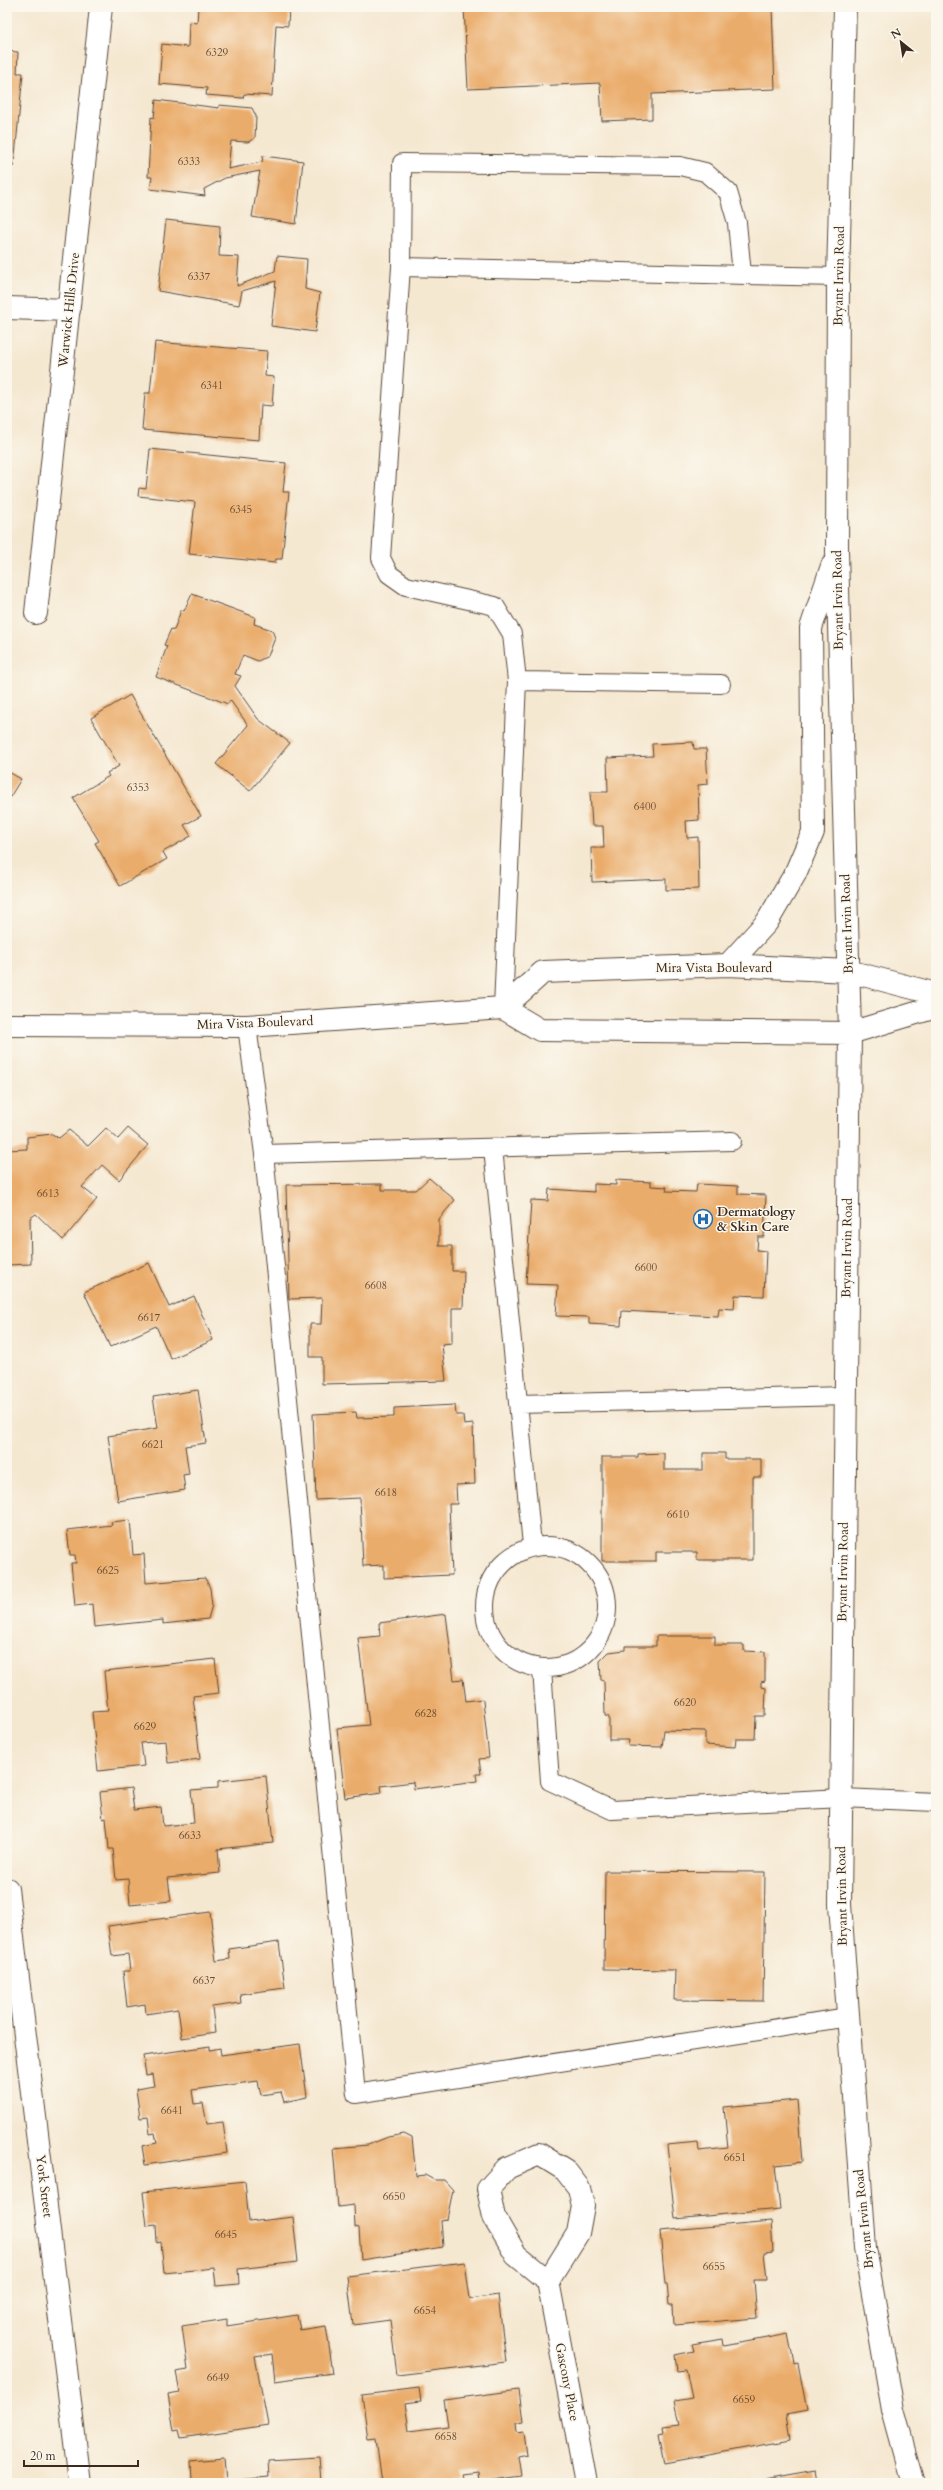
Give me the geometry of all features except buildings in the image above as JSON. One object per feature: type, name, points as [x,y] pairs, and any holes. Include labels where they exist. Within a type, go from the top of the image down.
[{"type":"street","name":"Warwick Hills Drive","points":[[36,613],[101,7]]},
{"type":"street","name":"Bryant Irvin Road","points":[[845,7],[838,277],[837,551],[850,1033],[840,1904],[865,2248],[893,2410],[913,2483]]},
{"type":"street","points":[[7,308],[69,310]]},
{"type":"street","points":[[728,965],[767,922],[795,874],[813,832],[811,628],[837,551]]},
{"type":"street","name":"Mira Vista Boulevard","points":[[7,1025],[247,1026],[503,1008],[543,972],[728,965],[848,971],[936,994]]},
{"type":"street","points":[[503,1008],[540,1030],[850,1033],[936,1007]]},
{"type":"street","name":"York Street","points":[[7,1889],[80,2483]]},
{"type":"street","points":[[539,2154],[565,2170],[579,2188],[583,2206],[578,2233],[548,2281],[516,2255],[494,2217],[488,2189],[507,2168],[539,2154]]},
{"type":"street","name":"Gascony Place","points":[[548,2281],[586,2483]]},
{"type":"lane","points":[[503,1008],[517,681],[512,634],[494,606],[406,586],[389,574],[381,558],[401,267],[402,163],[680,166],[705,172],[728,192],[737,223],[742,274]]},
{"type":"lane","points":[[401,267],[838,277]]},
{"type":"lane","points":[[517,681],[722,684]]},
{"type":"lane","points":[[247,1026],[264,1154],[356,2094],[848,2017]]},
{"type":"lane","points":[[264,1154],[732,1141]]},
{"type":"lane","points":[[493,1148],[532,1545]]},
{"type":"lane","points":[[518,1404],[846,1396]]},
{"type":"lane","points":[[532,1545],[576,1551],[603,1578],[610,1608],[601,1637],[567,1666],[542,1669],[518,1663],[490,1636],[483,1608],[491,1577],[504,1560],[532,1545]]},
{"type":"lane","points":[[542,1669],[550,1781],[612,1810],[842,1798],[936,1802]]},
{"type":"place","name":"Dermatology & Skin Care","points":[[703,1219]]}]
